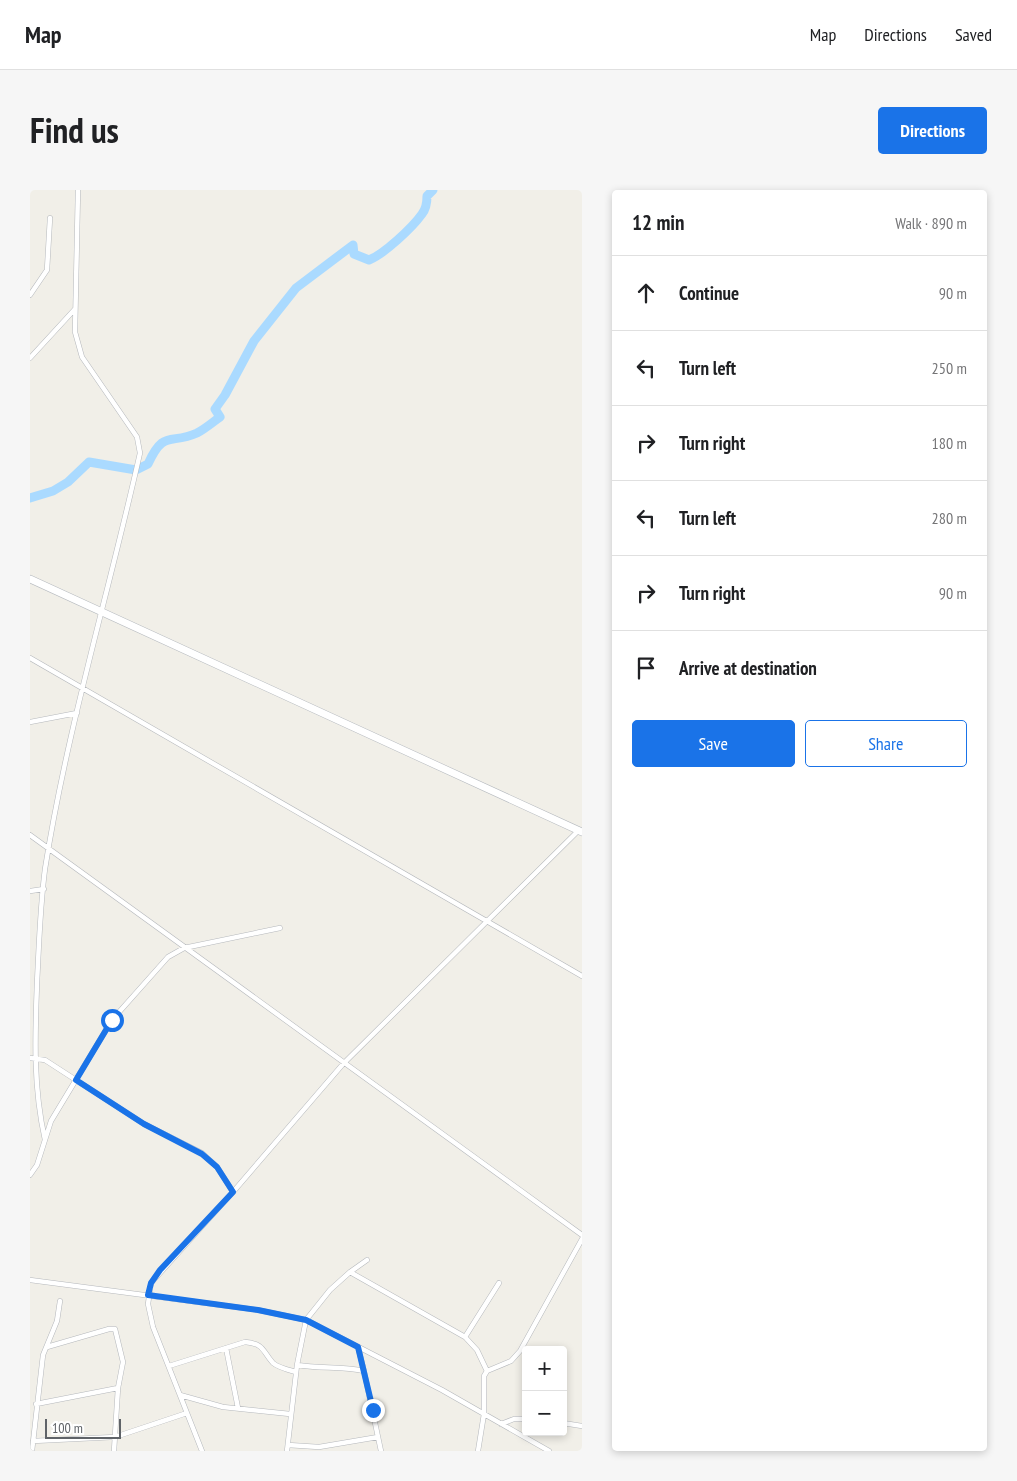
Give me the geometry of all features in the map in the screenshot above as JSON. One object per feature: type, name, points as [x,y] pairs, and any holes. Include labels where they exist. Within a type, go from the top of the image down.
[{"type":"street","points":[[45,1140],[38,1111],[32,1058],[44,889],[49,849],[77,713],[140,453],[137,437],[82,357],[75,332],[78,190]]},
{"type":"street","points":[[30,295],[47,270],[50,218]]},
{"type":"street","points":[[30,358],[76,308]]},
{"type":"street","points":[[30,578],[581,831],[343,1064],[233,1192],[160,1270],[151,1283],[148,1295],[153,1326],[202,1451]]},
{"type":"street","points":[[30,658],[582,976]]},
{"type":"street","points":[[30,722],[77,713]]},
{"type":"street","points":[[30,835],[343,1064],[582,1235]]},
{"type":"street","points":[[30,891],[44,889]]},
{"type":"street","points":[[30,1175],[37,1165],[52,1121],[112,1020],[168,957],[184,948],[280,928]]},
{"type":"street","points":[[32,1058],[45,1060],[144,1124],[202,1154],[217,1167],[233,1192]]},
{"type":"street","points":[[478,1451],[484,1414],[484,1376],[487,1371],[511,1360],[520,1351],[582,1239]]},
{"type":"street","points":[[287,1451],[297,1365],[306,1320],[330,1290],[367,1260]]},
{"type":"street","points":[[350,1272],[465,1337],[477,1350],[487,1371]]},
{"type":"street","points":[[30,1280],[258,1310],[306,1320],[484,1414],[549,1451]]},
{"type":"street","points":[[465,1337],[499,1283]]},
{"type":"street","points":[[32,1451],[43,1355],[57,1321],[60,1300]]},
{"type":"street","points":[[47,1347],[109,1329],[115,1329],[122,1362],[118,1388],[114,1451]]},
{"type":"street","points":[[169,1366],[245,1342],[255,1343],[266,1350],[274,1363],[296,1372]]},
{"type":"street","points":[[358,1347],[381,1451]]},
{"type":"street","points":[[226,1348],[238,1408]]},
{"type":"street","points":[[297,1365],[312,1368],[350,1368],[364,1371]]},
{"type":"street","points":[[36,1404],[118,1388]]},
{"type":"street","points":[[180,1395],[223,1407],[290,1414]]},
{"type":"street","points":[[33,1441],[115,1437],[187,1413]]},
{"type":"street","points":[[501,1424],[514,1419],[522,1419]]},
{"type":"street","points":[[567,1424],[582,1426]]},
{"type":"street","points":[[288,1445],[319,1447],[378,1438]]},
{"type":"waterway","points":[[30,498],[53,491],[68,482],[89,462],[136,470],[148,464],[163,442],[197,433],[220,417],[215,409],[225,395],[254,341],[296,288],[353,245],[354,254],[369,260],[382,252],[417,220],[425,208],[427,196],[433,190]]},
{"type":"route","points":[[112,1020],[76,1080],[144,1124],[202,1154],[217,1167],[233,1192],[160,1270],[151,1283],[148,1295],[258,1310],[306,1320],[330,1332],[358,1347],[373,1410]]}]
